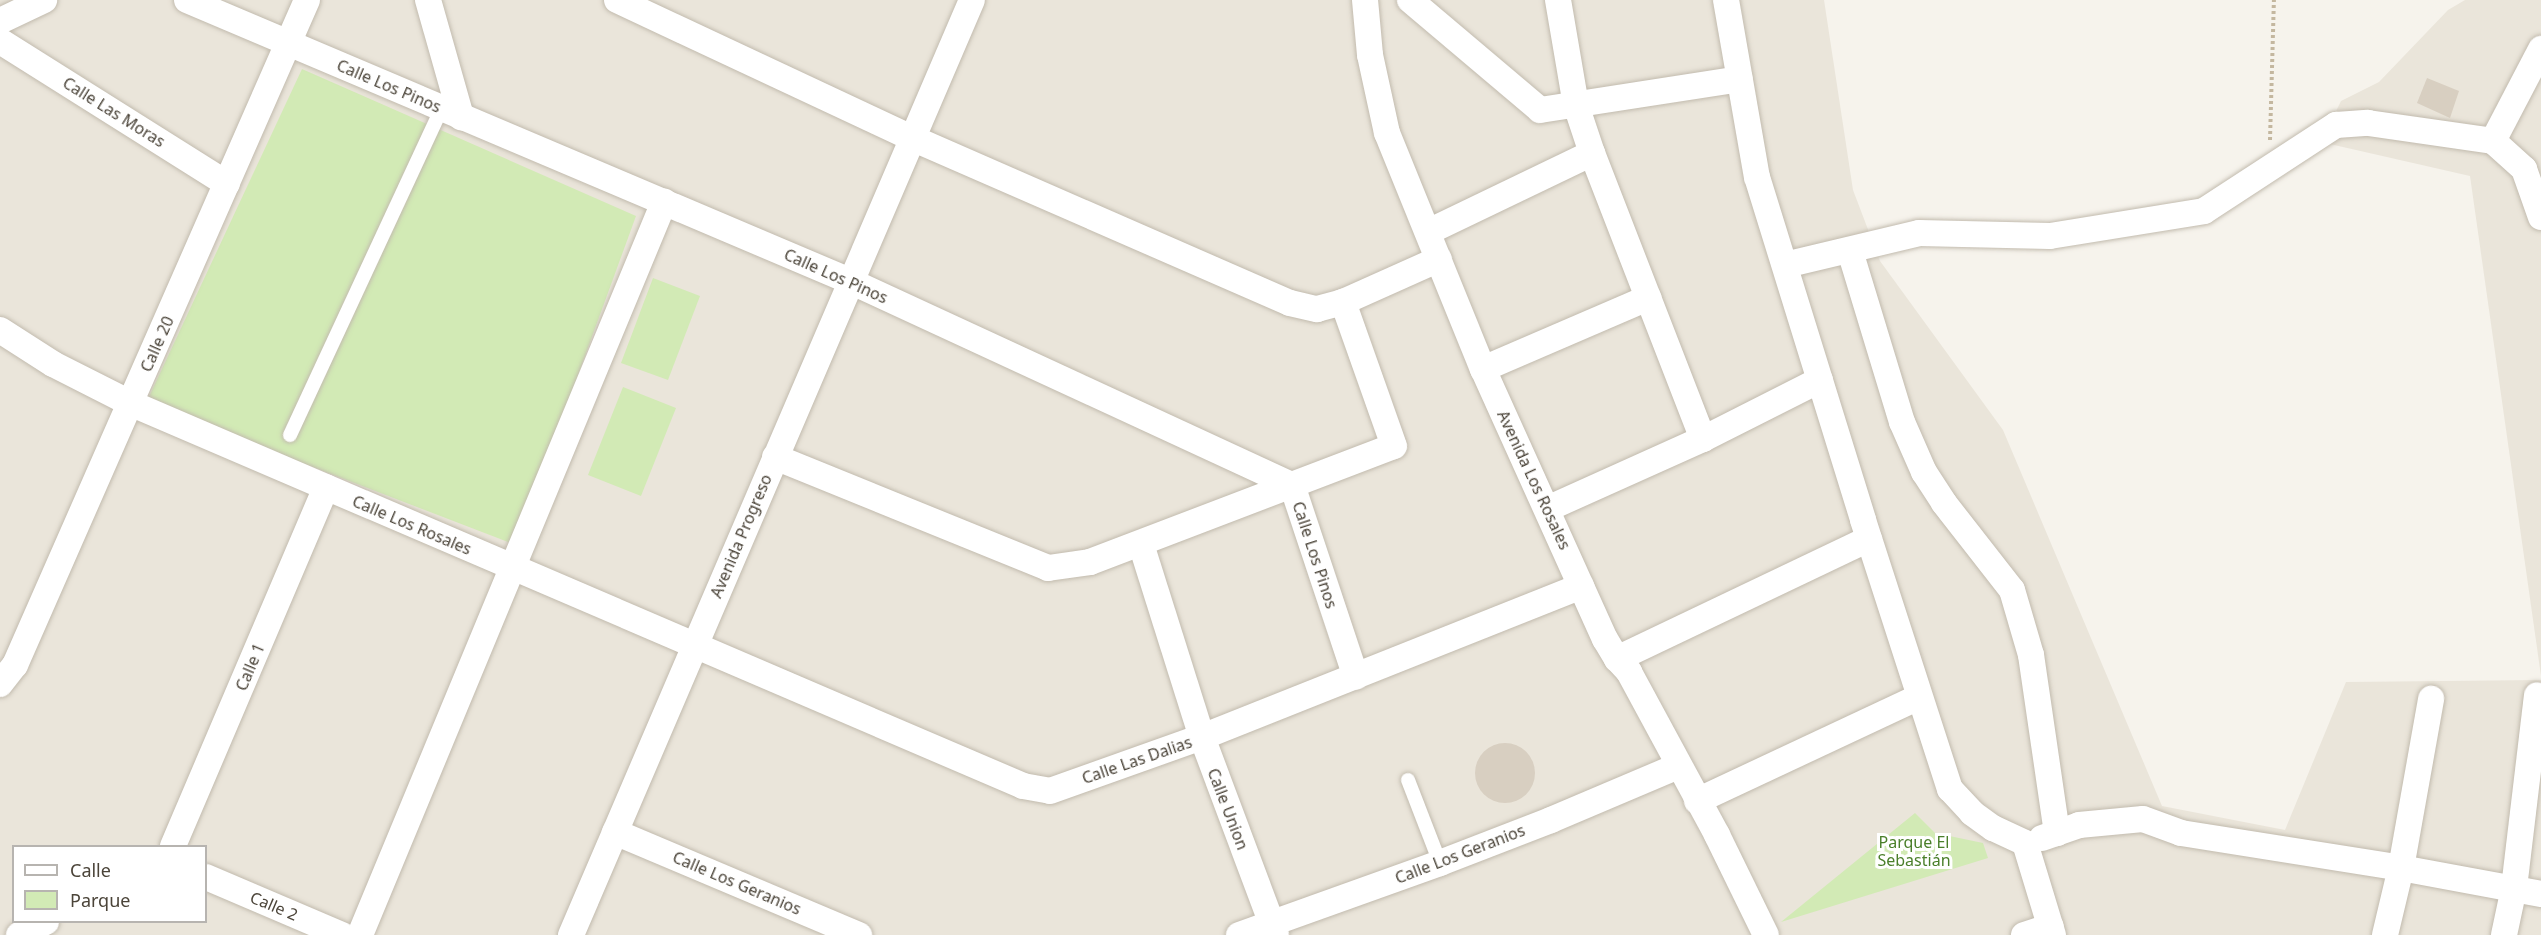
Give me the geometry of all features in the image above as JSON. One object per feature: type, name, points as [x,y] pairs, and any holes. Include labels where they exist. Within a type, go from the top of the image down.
[{"type":"street","points":[[7,12],[44,0]]},
{"type":"street","name":"Calle Los Pinos","points":[[187,0],[850,281],[1292,485],[1356,677]]},
{"type":"street","name":"Calle 20","points":[[0,684],[15,665],[308,0]]},
{"type":"street","points":[[428,0],[452,112]]},
{"type":"street","points":[[617,0],[912,138],[1290,303],[1317,309],[1343,302],[1439,259]]},
{"type":"street","name":"Avenida Progreso","points":[[571,935],[972,0]]},
{"type":"street","name":"Avenida Los Rosales","points":[[1365,0],[1370,55],[1387,133],[1483,369],[1581,586],[1617,659],[1629,672],[1717,835],[1766,935]]},
{"type":"street","points":[[1410,0],[1540,110],[1740,79]]},
{"type":"street","points":[[1558,0],[1576,105],[1592,153],[1703,439]]},
{"type":"street","points":[[1726,0],[1757,177],[1869,539],[1950,789],[1972,813],[1994,828],[2025,843],[2079,825],[2143,819],[2181,834],[2401,868],[2541,894]]},
{"type":"street","name":"Calle Las Moras","points":[[0,41],[227,184]]},
{"type":"street","points":[[2493,141],[2541,49]]},
{"type":"street","points":[[1785,265],[1919,233],[2049,236],[2204,211],[2269,171],[2336,125],[2368,123],[2493,141],[2533,170],[2541,217]]},
{"type":"street","points":[[1428,232],[1592,153]]},
{"type":"street","points":[[360,935],[664,202]]},
{"type":"street","points":[[1850,251],[1902,422],[1924,472],[1944,503],[2012,590],[2031,655],[2056,833]]},
{"type":"street","points":[[1483,369],[1648,298]]},
{"type":"street","points":[[775,458],[1048,568],[1090,562],[1394,447],[1343,302]]},
{"type":"street","name":"Calle Los Rosales","points":[[0,330],[53,364],[130,404],[694,645]]},
{"type":"street","points":[[1547,509],[1703,439],[1820,380]]},
{"type":"street","name":"Calle 1","points":[[173,845],[326,488]]},
{"type":"street","points":[[1617,659],[1869,539]]},
{"type":"street","name":"Calle Union","points":[[1141,544],[1202,737],[1274,929]]},
{"type":"street","name":"Calle Las Dalias","points":[[694,645],[1023,786],[1050,791],[1202,737],[1581,586]]},
{"type":"street","points":[[2504,935],[2514,888],[2537,695]]},
{"type":"street","points":[[1697,801],[1919,697]]},
{"type":"street","points":[[2385,935],[2401,868],[2431,699]]},
{"type":"street","name":"Calle Los Geranios","points":[[1239,935],[1274,929],[1551,820],[1678,766]]},
{"type":"street","name":"Calle Los Geranios","points":[[615,832],[859,935]]},
{"type":"street","points":[[2024,935],[2052,931],[2025,843]]},
{"type":"street","name":"Calle 2","points":[[207,877],[342,935]]},
{"type":"street","points":[[20,935],[42,923]]},
{"type":"lane","points":[[290,435],[452,112]]},
{"type":"lane","points":[[1408,780],[1440,863]]},
{"type":"path","points":[[2269,171],[2274,0]]},
{"type":"shaded area","points":[[0,0],[1824,0],[1853,190],[1880,261],[2003,430],[2162,806],[2285,830],[2346,682],[2541,680],[2541,935],[0,935]]},
{"type":"shaded area","points":[[2465,0],[2541,0],[2541,676],[2470,176],[2321,142],[2341,101],[2379,82],[2448,10]]},
{"type":"green space","points":[[302,69],[636,216],[516,545],[146,403]]},
{"type":"green space","points":[[653,278],[700,296],[668,380],[621,363]]},
{"type":"green space","points":[[623,387],[676,408],[641,496],[588,475]]},
{"type":"green space","name":"Parque El Sebastián","points":[[1915,813],[1935,833],[1983,843],[1988,858],[1781,922]]},
{"type":"building","points":[[2427,78],[2459,91],[2450,118],[2417,103]]},
{"type":"building","points":[[1499,743],[1511,743],[1522,748],[1530,756],[1535,773],[1533,785],[1522,798],[1511,803],[1499,803],[1488,798],[1480,790],[1475,779],[1475,767],[1480,756],[1488,748]]}]
